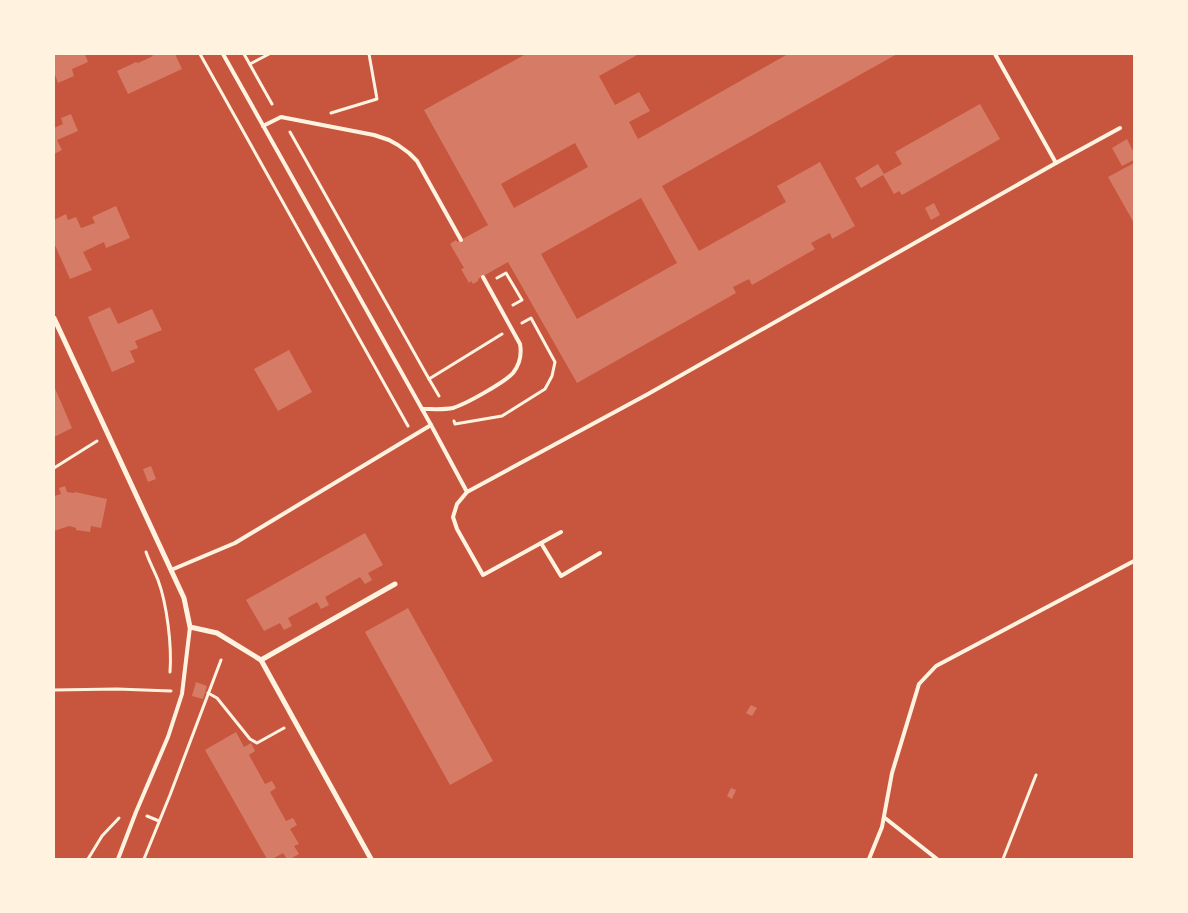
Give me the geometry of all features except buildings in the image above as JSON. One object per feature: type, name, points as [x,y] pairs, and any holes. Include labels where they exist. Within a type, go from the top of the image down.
[{"type":"street","points":[[54,318],[184,598],[190,627],[217,633],[261,660],[371,859]]},
{"type":"street","points":[[261,660],[395,584]]},
{"type":"lane","points":[[223,54],[467,492]]},
{"type":"lane","points":[[995,54],[1056,162]]},
{"type":"lane","points":[[263,126],[281,117],[374,135],[398,145],[410,153],[417,161],[462,240]]},
{"type":"lane","points":[[561,532],[483,575],[457,529],[454,517],[457,504],[467,492],[648,394],[1056,162],[1120,128]]},
{"type":"lane","points":[[422,409],[454,408],[501,382],[512,374],[518,364],[521,350],[517,339],[483,276]]},
{"type":"lane","points":[[171,570],[235,543],[431,425]]},
{"type":"lane","points":[[541,543],[560,576],[600,553]]},
{"type":"lane","points":[[869,859],[882,827],[892,773],[919,684],[936,666],[1134,561]]},
{"type":"lane","points":[[118,859],[168,737],[182,694],[190,627]]},
{"type":"lane","points":[[884,818],[937,859]]},
{"type":"path","points":[[200,54],[414,436]]},
{"type":"path","points":[[244,54],[429,379],[496,337]]},
{"type":"path","points":[[250,64],[269,54]]},
{"type":"path","points":[[330,113],[377,99],[368,54]]},
{"type":"path","points":[[506,273],[522,300],[512,305]]},
{"type":"path","points":[[54,468],[97,441],[101,449]]},
{"type":"path","points":[[146,552],[165,602],[171,664],[169,676]]},
{"type":"path","points":[[144,859],[221,660]]},
{"type":"path","points":[[166,699],[169,683]]},
{"type":"path","points":[[54,690],[168,690]]},
{"type":"path","points":[[208,693],[217,698],[250,740],[257,743],[296,722]]},
{"type":"path","points":[[1003,859],[1036,775]]},
{"type":"path","points":[[88,859],[102,836],[122,813]]}]
